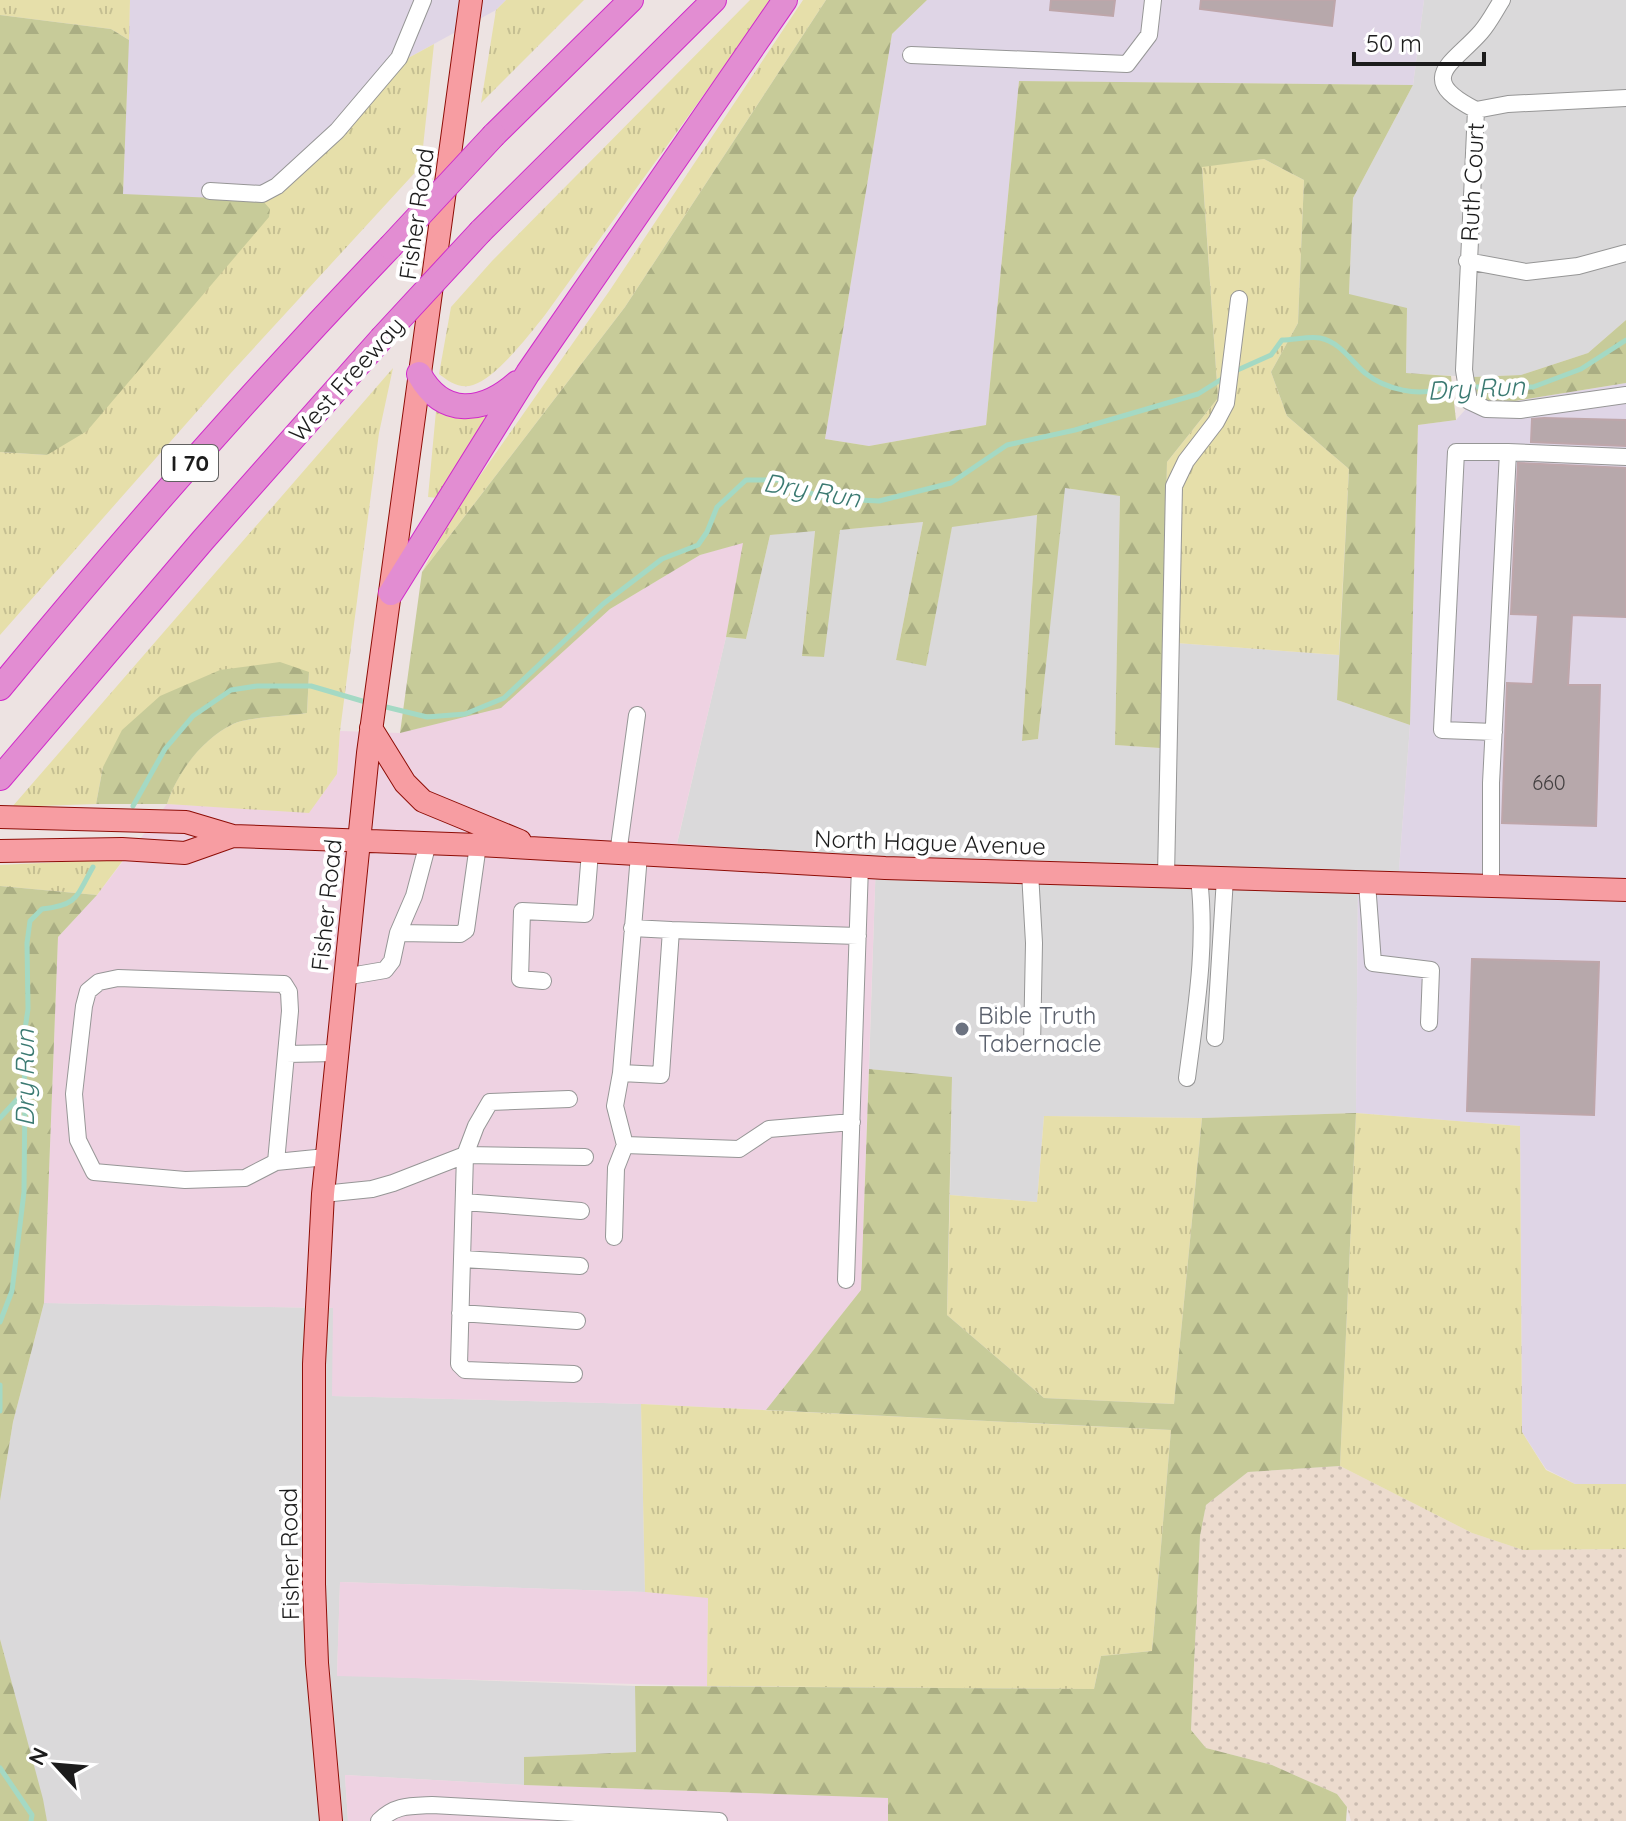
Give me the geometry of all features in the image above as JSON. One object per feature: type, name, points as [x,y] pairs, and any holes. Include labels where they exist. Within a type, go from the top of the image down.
[{"type":"highway","name":"I 70","points":[[0,688],[146,513],[279,363],[494,135],[631,0]]},
{"type":"highway","name":"West Freeway","points":[[0,778],[203,540],[381,339],[481,231],[714,0]]},
{"type":"highway","points":[[391,593],[528,373],[785,0]]},
{"type":"highway","points":[[419,374],[433,395],[455,406],[467,407],[493,401],[528,373]]},
{"type":"main road","name":"Fisher Road","points":[[331,1821],[317,1663],[314,1584],[314,1364],[323,1194],[371,728],[471,0]]},
{"type":"main road","points":[[371,728],[405,783],[423,801],[541,849]]},
{"type":"main road","name":"North Hague Avenue","points":[[0,817],[186,822],[233,836],[359,839],[860,866],[1626,890]]},
{"type":"main road","name":"North Hague Avenue","points":[[0,851],[122,849],[185,853],[233,836]]},
{"type":"street","points":[[210,191],[262,194],[277,186],[337,131],[399,58],[423,0]]},
{"type":"street","points":[[911,55],[1127,64],[1149,35],[1153,0]]},
{"type":"street","name":"Ruth Court","points":[[1502,0],[1482,32],[1452,58],[1444,71],[1444,85],[1456,100],[1476,110],[1464,370],[1469,401],[1486,409],[1520,410],[1626,395]]},
{"type":"street","points":[[1476,110],[1508,104],[1626,98]]},
{"type":"street","points":[[1467,261],[1526,272],[1578,266],[1626,253]]},
{"type":"street","points":[[1166,876],[1174,486],[1177,474],[1216,422],[1226,403],[1239,299]]},
{"type":"street","points":[[1494,732],[1442,730],[1456,452],[1626,457]]},
{"type":"street","points":[[1491,886],[1494,732],[1508,452]]},
{"type":"street","points":[[614,1237],[616,1168],[625,1145],[615,1106],[621,1073],[632,928],[629,854],[637,715]]},
{"type":"street","points":[[344,977],[385,970],[392,961],[398,933],[414,896],[428,843]]},
{"type":"street","points":[[398,933],[460,934],[466,930],[478,845]]},
{"type":"street","points":[[543,981],[520,979],[522,911],[585,914],[590,852]]},
{"type":"street","points":[[846,1280],[860,866]]},
{"type":"street","points":[[1030,872],[1034,943],[1032,1046]]},
{"type":"street","points":[[1187,1078],[1203,963],[1199,878]]},
{"type":"street","points":[[1215,1038],[1225,878]]},
{"type":"street","points":[[1367,883],[1373,963],[1431,970],[1429,1023]]},
{"type":"street","points":[[632,928],[858,936]]},
{"type":"street","points":[[621,1073],[661,1075],[671,930]]},
{"type":"street","points":[[276,1162],[290,1011],[289,992],[284,984],[118,978],[99,982],[88,991],[74,1094],[78,1140],[94,1172],[185,1180],[245,1178],[276,1162],[326,1157]]},
{"type":"street","points":[[286,1054],[336,1053]]},
{"type":"street","points":[[569,1099],[490,1102],[476,1126],[465,1155],[459,1364],[465,1370],[574,1374]]},
{"type":"street","points":[[625,1145],[739,1149],[769,1129],[852,1122]]},
{"type":"street","points":[[323,1194],[382,1186],[465,1155],[585,1157]]},
{"type":"street","points":[[464,1202],[581,1211]]},
{"type":"street","points":[[462,1259],[580,1266]]},
{"type":"street","points":[[460,1313],[577,1321]]},
{"type":"street","points":[[379,1821],[389,1811],[406,1806],[432,1805],[719,1821]]},
{"type":"shaded area","points":[[130,0],[506,0],[496,10],[399,63],[290,186],[262,200],[123,195]]},
{"type":"shaded area","points":[[927,0],[1424,0],[1413,85],[1019,81],[986,425],[869,446],[825,439],[892,34]]},
{"type":"shaded area","points":[[1424,0],[1626,0],[1626,320],[1588,353],[1521,375],[1473,377],[1406,373],[1407,309],[1349,295],[1353,198],[1413,85]]},
{"type":"shaded area","points":[[1626,383],[1626,1484],[1575,1484],[1546,1469],[1522,1432],[1520,1126],[1356,1113],[1358,881],[1398,882],[1410,725],[1418,425],[1456,420],[1474,400],[1515,401]]},
{"type":"shaded area","points":[[1064,488],[1120,495],[1115,745],[1160,748],[1162,642],[1339,655],[1337,700],[1410,725],[1398,883],[1358,882],[1356,1113],[1202,1118],[1044,1116],[1037,1202],[950,1195],[952,1078],[869,1069],[876,859],[677,844],[726,637],[746,639],[770,535],[815,530],[802,655],[823,657],[840,530],[923,522],[896,660],[926,665],[952,526],[1037,515],[1022,741],[1038,739]]},
{"type":"shaded area","points":[[744,542],[726,637],[677,843],[876,859],[861,1290],[766,1410],[332,1396],[333,1308],[44,1303],[58,937],[97,895],[167,804],[309,812],[337,774],[340,731],[400,733],[501,707],[610,609],[700,555]]},
{"type":"shaded area","points":[[44,1303],[333,1308],[333,1396],[641,1404],[645,1592],[340,1582],[337,1675],[635,1686],[636,1752],[525,1757],[524,1785],[345,1775],[348,1821],[47,1821],[0,1639],[0,1501],[13,1422]]},
{"type":"shaded area","points":[[1340,1466],[1472,1533],[1523,1550],[1626,1549],[1626,1821],[1351,1821],[1347,1807],[1337,1794],[1272,1765],[1206,1748],[1191,1730],[1200,1536],[1206,1505],[1248,1472]]},
{"type":"shaded area","points":[[340,1582],[645,1592],[708,1597],[707,1686],[337,1676]]},
{"type":"shaded area","points":[[345,1775],[524,1785],[889,1798],[888,1821],[348,1821]]},
{"type":"green space","points":[[0,0],[130,0],[129,40],[111,29],[0,15]]},
{"type":"green space","points":[[506,0],[584,0],[481,103],[496,10]]},
{"type":"green space","points":[[750,0],[772,0],[545,315],[502,365],[482,381],[464,386],[439,374],[451,307],[492,261]]},
{"type":"green space","points":[[803,0],[826,0],[625,307],[422,572],[456,510],[610,290]]},
{"type":"green space","points":[[826,0],[927,0],[892,34],[825,439],[869,446],[986,425],[1019,81],[1413,85],[1353,198],[1349,294],[1407,308],[1406,373],[1451,376],[1456,420],[1418,425],[1410,725],[1337,700],[1349,469],[1287,416],[1271,372],[1298,323],[1304,180],[1264,159],[1202,167],[1218,398],[1167,462],[1160,748],[1115,745],[1120,496],[1065,488],[1038,739],[1022,741],[1037,515],[952,527],[926,666],[896,660],[923,522],[840,530],[824,657],[802,656],[815,531],[770,535],[746,639],[726,637],[743,543],[700,555],[610,609],[501,708],[400,733],[422,572],[625,307]]},
{"type":"green space","points":[[0,15],[111,29],[129,40],[123,194],[262,200],[270,209],[269,217],[87,431],[47,455],[0,452]]},
{"type":"green space","points":[[434,44],[421,166],[230,374],[0,635],[0,452],[47,455],[262,200],[290,186],[399,63]]},
{"type":"green space","points":[[1264,159],[1304,180],[1298,323],[1271,372],[1287,416],[1349,469],[1339,655],[1162,642],[1167,462],[1218,398],[1202,166]]},
{"type":"green space","points":[[1626,320],[1626,383],[1515,401],[1474,400],[1473,377],[1521,375],[1588,353]]},
{"type":"green space","points":[[393,368],[379,433],[337,774],[309,813],[167,804],[177,780],[192,758],[222,730],[248,720],[307,713],[309,672],[103,767],[96,804],[12,807]]},
{"type":"green space","points":[[436,411],[464,418],[492,414],[437,498],[428,497]]},
{"type":"green space","points":[[280,662],[309,672],[307,713],[248,720],[222,730],[192,758],[167,804],[96,804],[103,767],[122,730],[160,696],[220,670]]},
{"type":"green space","points":[[124,859],[97,895],[0,886],[0,865]]},
{"type":"green space","points":[[0,886],[97,895],[58,937],[44,1303],[13,1422],[0,1501]]},
{"type":"green space","points":[[869,1069],[952,1077],[947,1315],[1044,1398],[1174,1404],[1202,1118],[1356,1113],[1340,1466],[1248,1472],[1206,1505],[1200,1536],[1191,1730],[1206,1748],[1272,1765],[1337,1794],[1347,1807],[1346,1821],[888,1821],[888,1798],[524,1785],[524,1757],[636,1752],[635,1686],[1094,1689],[1101,1656],[1152,1651],[1171,1430],[766,1410],[861,1290]]},
{"type":"green space","points":[[1356,1113],[1520,1126],[1522,1432],[1546,1470],[1575,1484],[1626,1484],[1626,1549],[1523,1550],[1472,1533],[1340,1466]]},
{"type":"green space","points":[[1044,1116],[1202,1118],[1174,1404],[1044,1398],[947,1315],[950,1195],[1037,1202]]},
{"type":"green space","points":[[641,1404],[1171,1430],[1152,1651],[1101,1656],[1094,1689],[707,1686],[708,1598],[645,1592]]},
{"type":"green space","points":[[0,1639],[43,1799],[47,1821],[0,1821]]},
{"type":"building","points":[[1051,0],[1115,0],[1113,16],[1050,10]]},
{"type":"building","points":[[1201,0],[1335,0],[1332,26],[1200,9]]},
{"type":"building","points":[[1532,419],[1626,420],[1626,446],[1531,442]]},
{"type":"building","points":[[1518,463],[1626,468],[1626,617],[1572,615],[1568,685],[1600,685],[1596,826],[1502,823],[1507,683],[1533,684],[1538,615],[1511,614]]},
{"type":"building","points":[[1472,959],[1599,962],[1594,1115],[1467,1111]]},
{"type":"waterway","name":"Dry Run","points":[[1233,372],[1271,355],[1282,340],[1316,338],[1334,343],[1373,379],[1403,390],[1424,392],[1443,387],[1533,387],[1581,369],[1626,340]]},
{"type":"waterway","name":"Dry Run","points":[[382,706],[427,717],[465,714],[504,698],[603,604],[662,559],[698,545],[717,507],[746,480],[778,480],[823,498],[879,501],[951,483],[1007,445],[1075,430],[1198,394],[1225,377]]},
{"type":"waterway","name":"Dry Run","points":[[133,806],[165,749],[193,716],[231,690],[257,686],[311,686],[369,703]]},
{"type":"waterway","name":"Dry Run","points":[[0,1322],[12,1291],[24,1192],[23,1043],[28,1009],[27,943],[30,921],[42,909],[63,905],[75,898],[93,867]]},
{"type":"waterway","points":[[0,1118],[24,1092]]},
{"type":"waterway","name":"Dry Run","points":[[0,1385],[0,1411]]},
{"type":"waterway","name":"Dry Run","points":[[0,1768],[32,1815],[31,1821]]},
{"type":"place","name":"Bible Truth Tabernacle","points":[[962,1029]]}]
